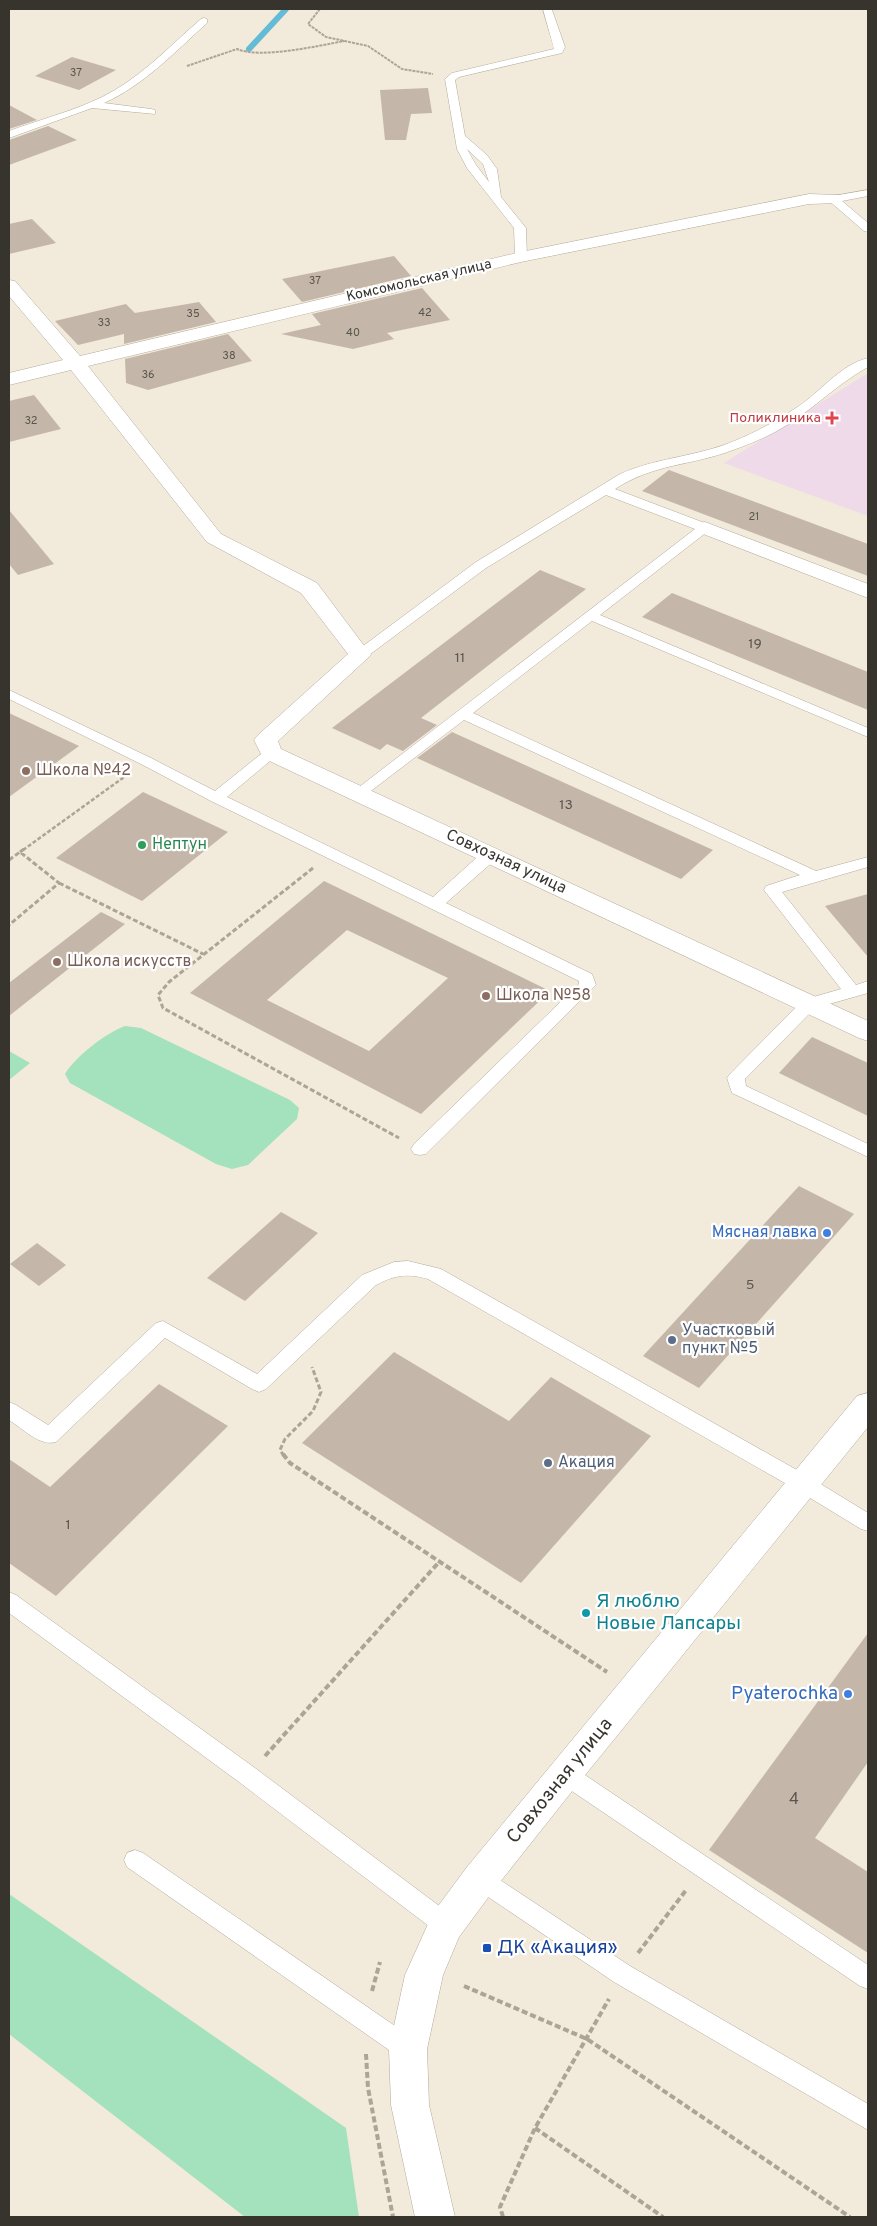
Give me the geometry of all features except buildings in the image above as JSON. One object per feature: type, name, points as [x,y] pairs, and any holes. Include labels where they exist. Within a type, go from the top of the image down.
[{"type":"street","name":"Комсомольская улица","points":[[9,380],[521,257],[809,199],[833,200]]},
{"type":"street","points":[[9,284],[76,363],[214,538],[309,588],[360,654],[266,740],[271,753]]},
{"type":"street","points":[[705,528],[868,592]]},
{"type":"street","name":"Совхозная улица","points":[[271,753],[868,1032]]},
{"type":"street","name":"Совхозная улица","points":[[435,2217],[410,2105],[408,2049],[424,1975],[446,1926],[480,1879],[565,1774],[868,1405]]},
{"type":"lane","points":[[521,257],[520,228],[471,166],[462,149],[450,79],[456,75],[558,51],[560,46],[547,10]]},
{"type":"lane","points":[[9,135],[92,106],[120,91],[146,72],[204,21]]},
{"type":"lane","points":[[92,106],[151,112]]},
{"type":"lane","points":[[460,137],[488,162],[496,176],[496,199]]},
{"type":"lane","points":[[833,200],[868,193]]},
{"type":"lane","points":[[833,200],[868,229]]},
{"type":"lane","points":[[360,654],[482,565],[626,477],[642,470],[728,448],[770,429],[802,410],[846,374],[868,362]]},
{"type":"lane","points":[[605,490],[705,528]]},
{"type":"lane","points":[[358,794],[705,528]]},
{"type":"lane","points":[[591,616],[868,733]]},
{"type":"lane","points":[[9,694],[146,761],[216,798],[586,978],[588,985],[420,1149]]},
{"type":"lane","points":[[462,714],[815,876]]},
{"type":"lane","points":[[216,798],[271,753]]},
{"type":"lane","points":[[435,904],[490,855]]},
{"type":"lane","points":[[868,862],[772,890],[860,989],[809,1004],[736,1078],[738,1089],[868,1151]]},
{"type":"lane","points":[[9,1410],[49,1436],[164,1328],[259,1384],[369,1280],[389,1269],[412,1268],[434,1274],[804,1484],[868,1523]]},
{"type":"lane","points":[[9,1601],[247,1775],[446,1926]]},
{"type":"lane","points":[[565,1774],[868,1978]]},
{"type":"lane","points":[[135,1860],[408,2049]]},
{"type":"lane","points":[[480,1879],[622,1974],[868,2118]]},
{"type":"path","points":[[320,9],[308,24],[326,37],[368,46],[402,69],[441,75],[450,79]]},
{"type":"path","points":[[186,66],[237,49],[247,53],[267,52],[344,41]]},
{"type":"path","points":[[9,860],[146,761]]},
{"type":"path","points":[[20,852],[59,883],[203,954]]},
{"type":"path","points":[[331,854],[203,954],[169,982],[158,995],[163,1008],[420,1149]]},
{"type":"path","points":[[9,925],[59,883]]},
{"type":"path","points":[[9,918],[14,921]]},
{"type":"path","points":[[303,1343],[321,1392],[313,1411],[285,1439],[280,1450],[290,1463],[634,1690]]},
{"type":"path","points":[[247,1775],[440,1561]]},
{"type":"path","points":[[503,2217],[500,2207],[535,2128],[622,1974],[704,1866]]},
{"type":"path","points":[[464,1986],[587,2039],[850,2217]]},
{"type":"path","points":[[535,2128],[663,2217]]},
{"type":"shaded area","name":"Поликлиника","points":[[868,373],[868,516],[724,463]]},
{"type":"green space","points":[[125,1026],[141,1028],[290,1100],[299,1108],[297,1119],[248,1165],[232,1169],[216,1164],[70,1083],[65,1074],[76,1060],[101,1040]]},
{"type":"green space","points":[[9,1051],[30,1063],[9,1080]]},
{"type":"green space","points":[[9,1894],[346,2128],[359,2217],[245,2217],[9,2034]]},
{"type":"waterway","points":[[249,49],[286,9]]},
{"type":"place","name":"Поликлиника","points":[[832,418]]},
{"type":"place","name":"Школа №42","points":[[26,771]]},
{"type":"place","name":"Нептун","points":[[142,845]]},
{"type":"place","name":"Школа искусств","points":[[57,962]]},
{"type":"place","name":"Школа №58","points":[[486,996]]},
{"type":"place","name":"Мясная лавка","points":[[827,1233]]},
{"type":"place","name":"Участковый пункт №5","points":[[672,1340]]},
{"type":"place","name":"Акация","points":[[548,1463]]},
{"type":"place","name":"Я люблю Новые Лапсары","points":[[586,1613]]},
{"type":"place","name":"Pyaterochka","points":[[848,1694]]},
{"type":"place","name":"ДК «Акация»","points":[[487,1948]]}]
